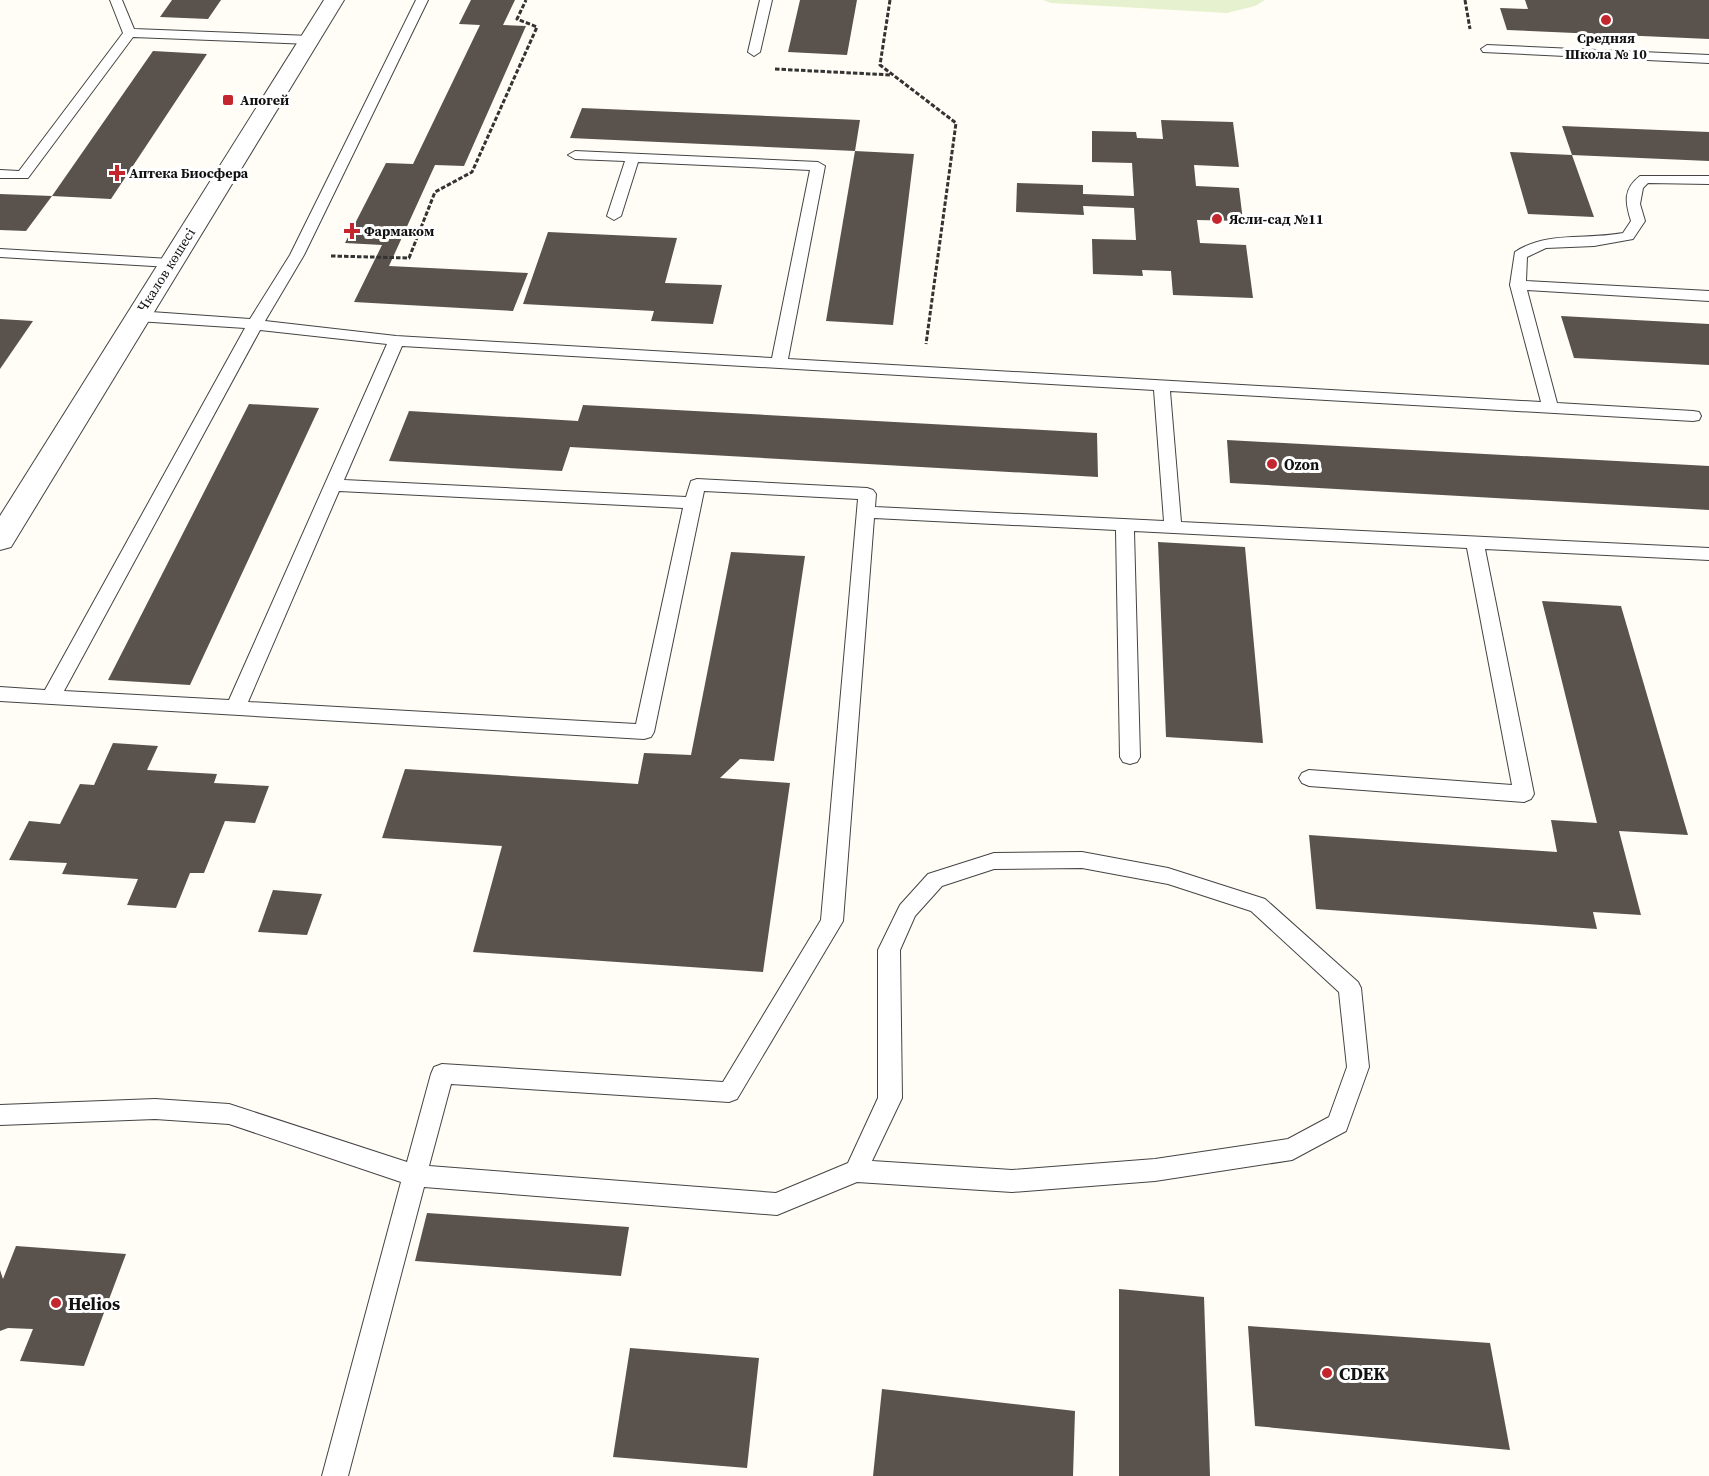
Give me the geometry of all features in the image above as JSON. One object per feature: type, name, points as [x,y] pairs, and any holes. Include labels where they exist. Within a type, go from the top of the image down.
[{"type":"street","name":"Чкалов көшесі","points":[[0,540],[334,0]]},
{"type":"lane","points":[[116,0],[129,33]]},
{"type":"lane","points":[[51,698],[255,324],[297,255],[422,0]]},
{"type":"lane","points":[[754,52],[766,0]]},
{"type":"lane","points":[[129,33],[310,40]]},
{"type":"lane","points":[[0,174],[23,176],[129,33]]},
{"type":"lane","points":[[1487,49],[1709,59]]},
{"type":"lane","points":[[575,155],[818,166],[778,363]]},
{"type":"lane","points":[[614,216],[633,158]]},
{"type":"lane","points":[[1550,407],[1518,285],[1520,255],[1529,247],[1548,242],[1596,242],[1628,236],[1638,221],[1633,204],[1636,186],[1646,179],[1709,180]]},
{"type":"lane","points":[[0,253],[170,263]]},
{"type":"lane","points":[[1518,285],[1709,296]]},
{"type":"lane","points":[[137,316],[255,324],[353,334],[396,341],[1693,416]]},
{"type":"lane","points":[[235,708],[396,341]]},
{"type":"lane","points":[[1162,385],[1173,527]]},
{"type":"lane","points":[[333,485],[693,503]]},
{"type":"lane","points":[[0,694],[644,732],[697,485],[867,494],[832,921],[729,1092],[442,1074],[335,1476]]},
{"type":"lane","points":[[865,512],[1709,554]]},
{"type":"lane","points":[[1125,525],[1130,757]]},
{"type":"lane","points":[[1309,778],[1524,794],[1475,542]]},
{"type":"lane","points":[[0,1115],[155,1109],[229,1114],[415,1176],[777,1204],[856,1171],[1012,1181],[1155,1170],[1292,1149],[1338,1124],[1358,1067],[1350,988],[1258,905],[1168,876],[1082,860],[1049,860],[994,861],[935,880],[907,911],[889,950],[890,1098],[856,1171]]},
{"type":"path","points":[[297,255],[409,258],[435,192],[472,172],[537,27],[517,19],[526,0]]},
{"type":"path","points":[[890,0],[880,65],[956,123],[922,371]]},
{"type":"path","points":[[754,52],[747,68],[893,75]]},
{"type":"green space","points":[[1043,0],[1265,0],[1255,6],[1227,13],[1051,3]]},
{"type":"building","points":[[172,0],[221,0],[208,19],[160,17]]},
{"type":"building","points":[[471,0],[515,0],[503,25],[526,26],[464,166],[435,165],[389,266],[528,273],[513,311],[354,302],[382,245],[345,243],[386,163],[413,164],[480,25],[459,24]]},
{"type":"building","points":[[800,0],[857,0],[847,55],[788,52]]},
{"type":"building","name":"Средняя Школа № 10","points":[[1525,0],[1709,0],[1709,39],[1507,30],[1500,8],[1528,9]]},
{"type":"building","points":[[153,51],[207,54],[111,199],[52,196]]},
{"type":"building","points":[[582,108],[860,120],[855,151],[570,138]]},
{"type":"building","points":[[1161,120],[1233,122],[1239,167],[1194,165],[1196,186],[1239,188],[1243,221],[1197,220],[1200,243],[1246,245],[1253,298],[1173,295],[1171,271],[1142,270],[1143,276],[1093,274],[1092,239],[1136,240],[1134,208],[1083,206],[1084,215],[1016,212],[1017,183],[1083,185],[1083,194],[1134,196],[1132,163],[1092,162],[1092,131],[1136,132],[1137,138],[1163,139]]},
{"type":"building","points":[[1562,126],[1709,132],[1709,161],[1572,155]]},
{"type":"building","points":[[855,151],[914,154],[893,325],[826,321]]},
{"type":"building","points":[[1510,152],[1572,155],[1594,217],[1528,214]]},
{"type":"building","points":[[0,194],[52,196],[26,231],[0,230]]},
{"type":"building","points":[[548,232],[677,238],[665,283],[722,285],[713,324],[651,321],[654,311],[523,304]]},
{"type":"building","points":[[1561,316],[1709,324],[1709,365],[1574,358]]},
{"type":"building","points":[[0,319],[33,321],[0,369]]},
{"type":"building","points":[[249,404],[319,408],[190,685],[108,680]]},
{"type":"building","points":[[583,405],[1097,433],[1098,477],[570,447],[562,471],[389,461],[409,411],[578,421]]},
{"type":"building","points":[[1227,440],[1709,466],[1709,510],[1230,483]]},
{"type":"building","points":[[1158,542],[1245,547],[1263,743],[1166,737]]},
{"type":"building","points":[[731,552],[805,556],[774,761],[740,759],[720,778],[790,783],[763,972],[473,952],[502,846],[382,838],[405,769],[638,784],[644,753],[691,755]]},
{"type":"building","points":[[1542,601],[1621,606],[1688,835],[1619,831],[1641,915],[1593,912],[1597,929],[1316,909],[1309,835],[1557,852],[1551,820],[1597,823]]},
{"type":"building","points":[[113,743],[158,746],[147,770],[217,774],[214,783],[269,786],[255,823],[225,821],[204,873],[190,873],[176,908],[127,905],[138,879],[62,874],[67,863],[9,860],[29,821],[60,824],[80,784],[94,785]]},
{"type":"building","points":[[273,890],[322,894],[307,935],[258,932]]},
{"type":"building","points":[[427,1213],[629,1227],[621,1276],[415,1261]]},
{"type":"building","name":"Helios","points":[[16,1246],[126,1254],[84,1366],[20,1361],[33,1329],[8,1328],[0,1331],[0,1270],[3,1279]]},
{"type":"building","points":[[1119,1289],[1204,1297],[1210,1476],[1119,1476]]},
{"type":"building","points":[[1248,1326],[1490,1343],[1510,1450],[1255,1426]]},
{"type":"building","points":[[630,1348],[759,1358],[747,1468],[613,1457]]},
{"type":"building","points":[[882,1389],[1075,1411],[1073,1476],[873,1476]]},
{"type":"place","name":"Средняя Школа № 10","points":[[1606,20]]},
{"type":"place","name":"Апогей","points":[[228,100]]},
{"type":"place","name":"Аптека Биосфера","points":[[117,173]]},
{"type":"place","name":"Ясли-сад №11","points":[[1217,219]]},
{"type":"place","name":"Фармаком","points":[[352,231]]},
{"type":"place","name":"Ozon","points":[[1272,464]]},
{"type":"place","name":"Helios","points":[[56,1303]]},
{"type":"place","name":"CDEK","points":[[1327,1373]]}]
